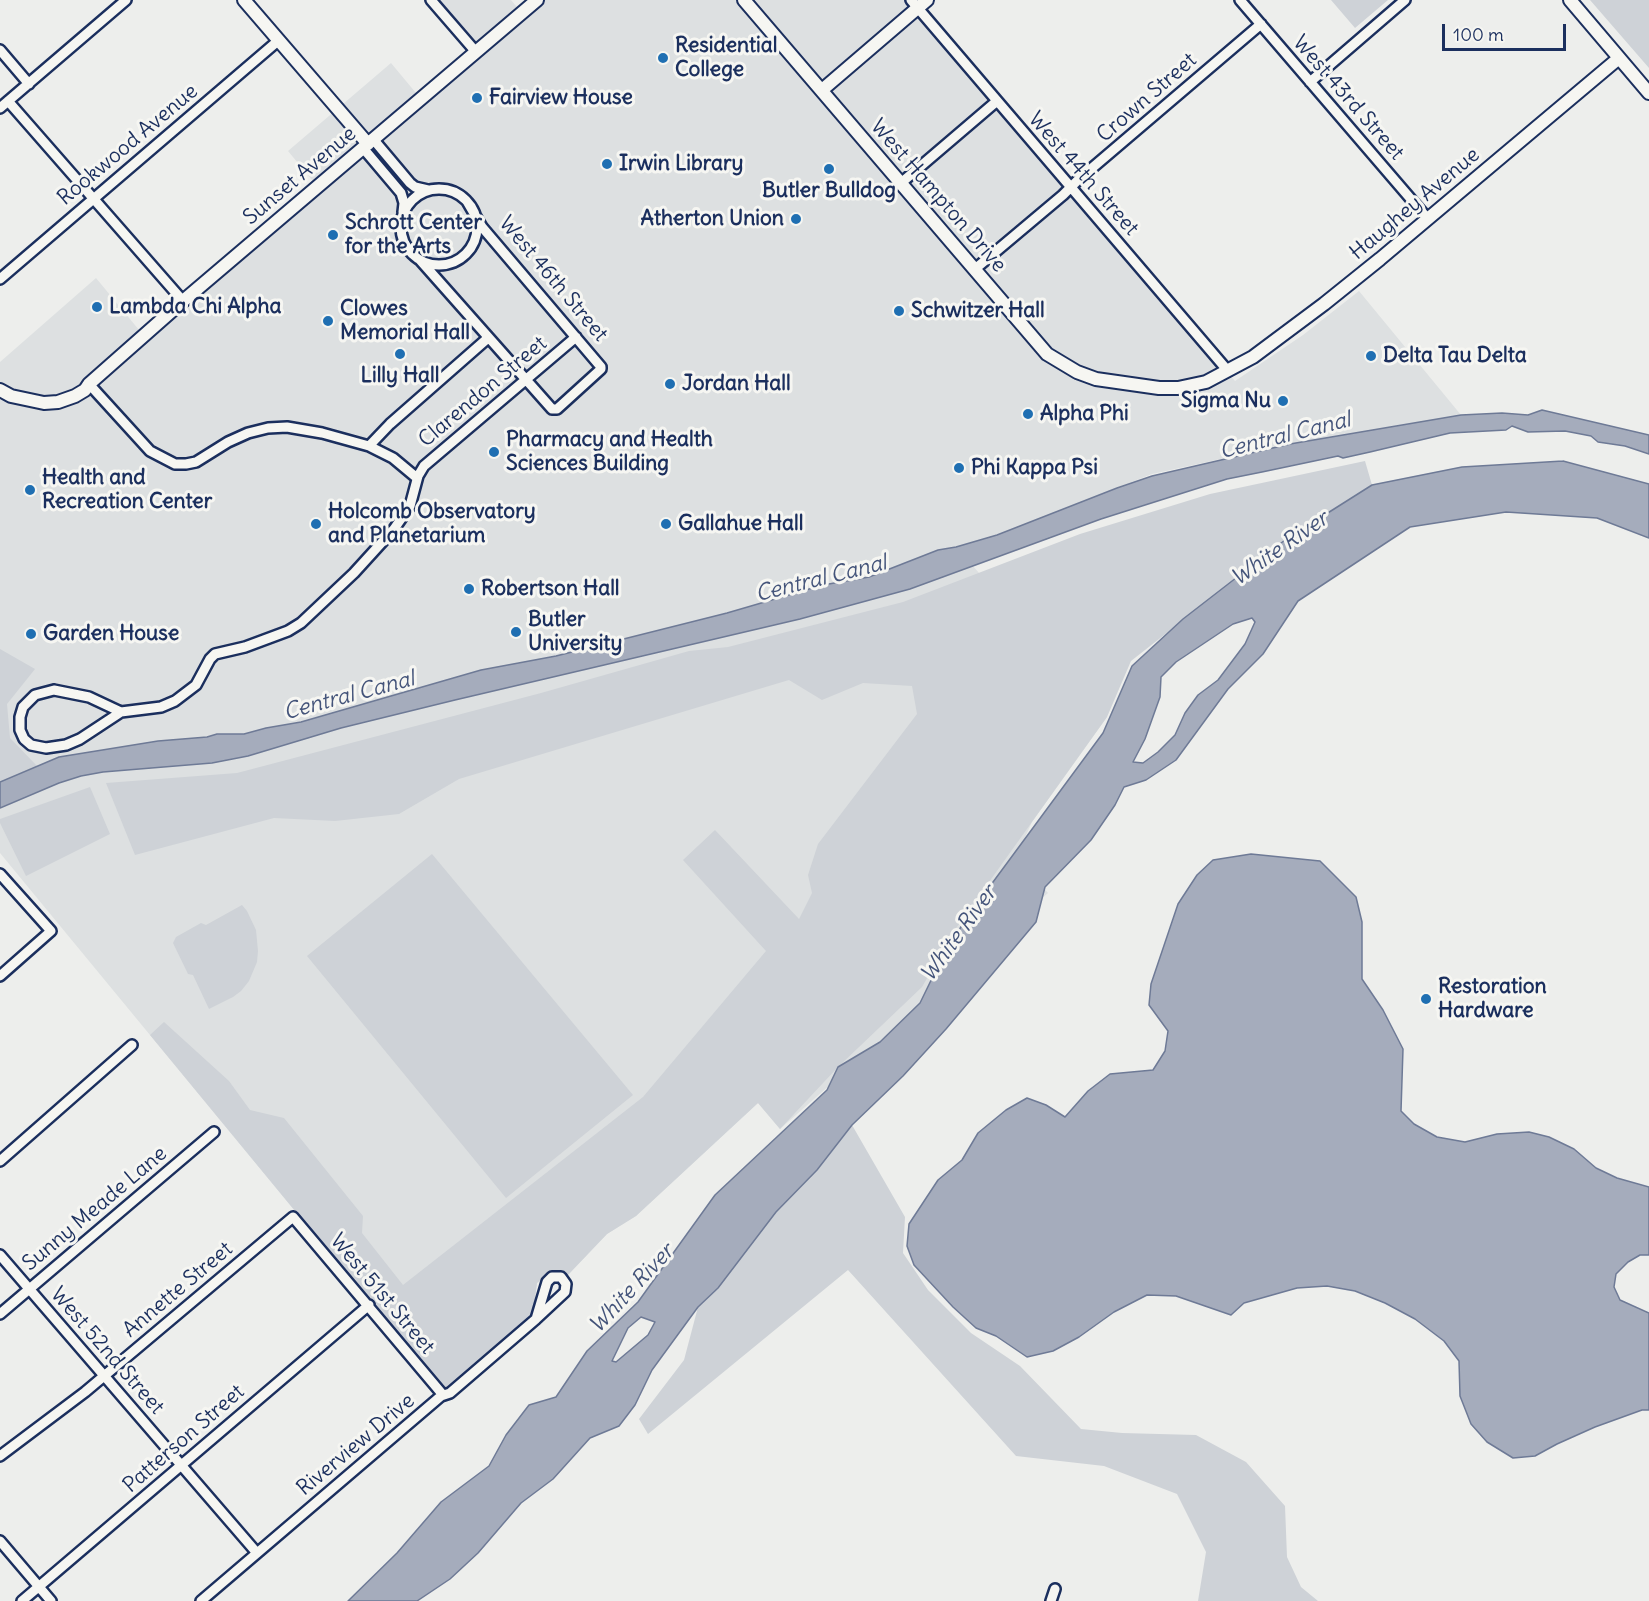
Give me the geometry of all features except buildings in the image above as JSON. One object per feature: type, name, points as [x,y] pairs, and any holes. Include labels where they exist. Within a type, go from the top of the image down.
[{"type":"street","points":[[0,108],[126,0]]},
{"type":"street","name":"West 46th Street","points":[[244,0],[368,143],[410,183],[415,187],[453,192],[468,204],[477,224],[476,236],[465,256],[443,265],[431,265],[420,260]]},
{"type":"street","points":[[431,0],[476,52]]},
{"type":"street","name":"Sunset Avenue","points":[[0,390],[18,398],[44,403],[58,402],[85,390],[183,301],[537,0]]},
{"type":"street","name":"West Hampton Drive","points":[[744,0],[1047,354],[1077,372],[1096,379],[1159,388],[1178,388],[1206,382],[1228,371]]},
{"type":"street","name":"West 43rd Street","points":[[1240,0],[1428,219]]},
{"type":"street","points":[[1310,82],[1405,0]]},
{"type":"street","points":[[1570,0],[1649,93]]},
{"type":"street","points":[[822,90],[919,2]]},
{"type":"street","name":"West 44th Street","points":[[919,2],[997,101],[1228,371]]},
{"type":"street","name":"Crown Street","points":[[975,269],[1261,24]]},
{"type":"street","name":"Rookwood Avenue","points":[[0,279],[279,40]]},
{"type":"street","points":[[0,51],[29,84]]},
{"type":"street","name":"Haughey Avenue","points":[[1228,371],[1253,357],[1324,304],[1619,58]]},
{"type":"street","points":[[8,101],[183,301]]},
{"type":"street","points":[[901,183],[997,101]]},
{"type":"street","name":"West 46th Street","points":[[368,143],[401,193],[404,203],[401,229],[404,242],[411,253],[420,260],[550,408],[556,409],[602,368],[482,227],[468,204]]},
{"type":"street","points":[[403,216],[415,198],[430,190]]},
{"type":"street","name":"Clarendon Street","points":[[417,478],[426,464],[576,337]]},
{"type":"street","points":[[369,446],[390,424],[488,338]]},
{"type":"street","name":"Sunset Avenue","points":[[0,384],[25,395],[46,396],[57,395],[89,384]]},
{"type":"street","points":[[89,384],[145,447],[157,456],[176,464],[196,462],[233,439],[268,428],[302,429],[369,446],[393,458],[417,478],[411,502],[394,529],[354,573],[301,623],[288,631],[245,647],[215,654],[196,685],[175,701],[161,707],[121,712],[76,741],[46,748],[31,745],[24,739],[20,730],[20,717],[24,705],[35,695],[46,691],[81,694],[121,712]]},
{"type":"street","points":[[0,874],[51,931],[0,976]]},
{"type":"street","points":[[0,1161],[132,1046]]},
{"type":"street","name":"Sunny Meade Lane","points":[[0,1314],[214,1132]]},
{"type":"street","name":"West 51st Street","points":[[293,1217],[443,1395]]},
{"type":"street","name":"Annette Street","points":[[0,1456],[104,1376],[293,1217]]},
{"type":"street","name":"West 52nd Street","points":[[0,1255],[257,1553]]},
{"type":"street","name":"Patterson Street","points":[[22,1601],[369,1305]]},
{"type":"street","name":"Riverview Drive","points":[[201,1601],[536,1319]]},
{"type":"street","points":[[0,1541],[51,1601]]},
{"type":"street","points":[[1052,1601],[1055,1589]]},
{"type":"shaded area","name":"Butler University","points":[[436,0],[511,0],[522,13],[538,0],[908,0],[1235,381],[1303,335],[1359,291],[1461,415],[1290,444],[1152,474],[997,535],[956,547],[1107,717],[1032,822],[1016,857],[1048,893],[780,1129],[758,1103],[636,1216],[607,1234],[567,1276],[560,1270],[549,1273],[537,1283],[532,1320],[445,1393],[0,853],[0,362],[96,278],[144,336],[317,186],[288,151],[391,63],[421,99],[475,53]]},
{"type":"shaded area","points":[[1331,0],[1388,0],[1355,28]]},
{"type":"shaded area","points":[[1590,0],[1649,0],[1649,68]]},
{"type":"shaded area","points":[[1365,461],[1372,485],[1285,540],[1131,661],[1107,717],[954,931],[922,987],[838,1067],[780,1129],[758,1103],[636,1216],[607,1234],[567,1276],[560,1270],[549,1273],[537,1283],[532,1320],[445,1393],[150,1035],[164,1022],[229,1081],[250,1110],[284,1118],[363,1216],[362,1233],[403,1285],[643,1097],[766,951],[683,860],[715,830],[799,919],[812,893],[808,875],[818,844],[917,714],[912,686],[863,683],[822,700],[789,680],[459,779],[399,814],[335,821],[274,818],[135,855],[106,783],[237,773],[541,693],[689,651],[728,647],[903,602],[1080,534],[1210,494]]},
{"type":"shaded area","points":[[0,649],[35,669],[7,704],[10,738],[37,766],[0,782]]},
{"type":"shaded area","points":[[90,787],[110,834],[26,876],[0,819]]},
{"type":"shaded area","points":[[432,854],[633,1095],[506,1198],[307,956]]},
{"type":"shaded area","points":[[242,905],[256,930],[257,962],[249,981],[241,991],[209,1009],[193,975],[188,974],[173,943],[176,937],[201,923],[206,925]]},
{"type":"shaded area","points":[[852,1125],[905,1217],[903,1253],[928,1290],[971,1333],[1020,1366],[1081,1429],[1122,1433],[1196,1435],[1246,1462],[1285,1506],[1287,1557],[1301,1587],[1318,1601],[1198,1601],[1206,1552],[1177,1494],[1104,1466],[1016,1456],[848,1270],[648,1434],[639,1419],[684,1360],[698,1307],[718,1288],[776,1212],[817,1170]]},
{"type":"water","points":[[1542,410],[1649,435],[1649,454],[1625,446],[1598,442],[1591,436],[1565,431],[1528,432],[1512,426],[1506,430],[1450,433],[1343,458],[1338,456],[1227,479],[1101,519],[910,589],[800,619],[341,728],[248,756],[212,763],[103,772],[81,776],[0,808],[0,782],[59,757],[158,741],[207,737],[217,734],[244,734],[301,722],[481,670],[556,656],[727,613],[823,585],[869,577],[938,550],[997,535],[1152,476],[1290,444],[1461,415],[1502,413],[1528,415]]},
{"type":"water","name":"White River","points":[[1563,461],[1649,484],[1649,538],[1597,518],[1506,512],[1410,527],[1298,601],[1263,654],[1228,689],[1176,760],[1146,780],[1124,787],[1115,805],[1091,840],[1045,887],[1036,922],[946,1029],[903,1076],[852,1125],[817,1170],[776,1212],[718,1288],[698,1307],[652,1370],[635,1405],[619,1426],[590,1438],[553,1479],[521,1503],[478,1553],[450,1579],[417,1601],[348,1601],[397,1553],[441,1502],[489,1466],[506,1435],[529,1405],[556,1397],[587,1351],[638,1302],[715,1195],[827,1090],[838,1067],[880,1042],[920,1003],[938,966],[965,920],[1103,733],[1132,666],[1183,619],[1285,540],[1372,485],[1462,467]],"holes":[[[1252,618],[1255,622],[1245,644],[1218,680],[1198,695],[1185,713],[1175,735],[1143,763],[1133,762],[1145,739],[1160,697],[1161,677],[1176,662],[1233,624]],[[641,1317],[655,1322],[648,1335],[616,1362],[612,1361],[628,1328]]]},
{"type":"water","points":[[1251,854],[1320,861],[1356,897],[1362,922],[1362,979],[1383,1010],[1403,1049],[1401,1111],[1414,1124],[1437,1137],[1465,1142],[1497,1134],[1529,1132],[1549,1137],[1574,1149],[1596,1168],[1617,1178],[1649,1187],[1649,1255],[1640,1255],[1628,1262],[1616,1274],[1614,1287],[1620,1300],[1649,1313],[1649,1410],[1642,1410],[1595,1427],[1535,1456],[1513,1458],[1487,1442],[1471,1424],[1460,1396],[1459,1361],[1444,1341],[1415,1319],[1385,1303],[1355,1291],[1327,1286],[1297,1288],[1244,1303],[1231,1315],[1176,1296],[1147,1295],[1114,1312],[1079,1337],[1053,1351],[1027,1357],[996,1336],[976,1328],[914,1265],[907,1246],[909,1224],[938,1180],[962,1160],[978,1133],[1006,1110],[1027,1098],[1046,1105],[1065,1117],[1088,1091],[1110,1074],[1153,1070],[1165,1051],[1168,1031],[1149,1005],[1151,984],[1178,904],[1197,875],[1213,860]]},
{"type":"place","name":"Residential College","points":[[663,58]]},
{"type":"place","name":"Fairview House","points":[[477,98]]},
{"type":"place","name":"Irwin Library","points":[[607,164]]},
{"type":"place","name":"Butler Bulldog","points":[[829,169]]},
{"type":"place","name":"Atherton Union","points":[[796,219]]},
{"type":"place","name":"Schrott Center for the Arts","points":[[333,235]]},
{"type":"place","name":"Lambda Chi Alpha","points":[[97,307]]},
{"type":"place","name":"Schwitzer Hall","points":[[899,311]]},
{"type":"place","name":"Clowes Memorial Hall","points":[[328,321]]},
{"type":"place","name":"Lilly Hall","points":[[400,354]]},
{"type":"place","name":"Delta Tau Delta","points":[[1371,356]]},
{"type":"place","name":"Jordan Hall","points":[[670,384]]},
{"type":"place","name":"Sigma Nu","points":[[1283,401]]},
{"type":"place","name":"Alpha Phi","points":[[1028,414]]},
{"type":"place","name":"Pharmacy and Health Sciences Building","points":[[494,452]]},
{"type":"place","name":"Phi Kappa Psi","points":[[959,468]]},
{"type":"place","name":"Health and Recreation Center","points":[[30,490]]},
{"type":"place","name":"Holcomb Observatory and Planetarium","points":[[316,524]]},
{"type":"place","name":"Gallahue Hall","points":[[666,524]]},
{"type":"place","name":"Robertson Hall","points":[[469,589]]},
{"type":"place","name":"Butler University","points":[[516,632]]},
{"type":"place","name":"Garden House","points":[[31,634]]},
{"type":"place","name":"Restoration Hardware","points":[[1426,999]]},
{"type":"water label","name":"Central Canal","points":[[1285,436]]},
{"type":"water label","name":"Central Canal","points":[[821,579]]},
{"type":"water label","name":"Central Canal","points":[[349,696]]}]
